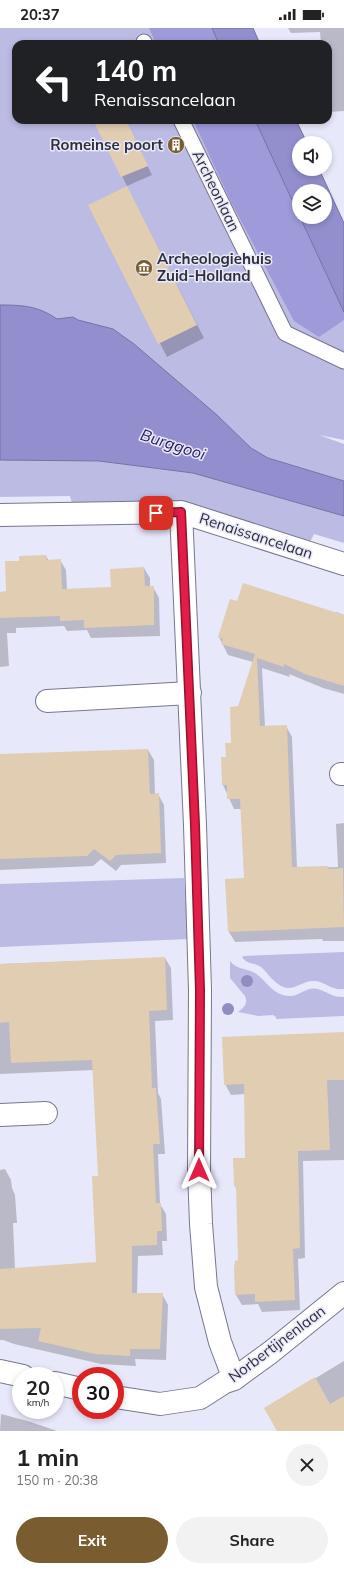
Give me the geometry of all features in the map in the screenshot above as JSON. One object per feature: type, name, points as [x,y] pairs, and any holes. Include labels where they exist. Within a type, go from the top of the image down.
[{"type":"street","name":"Renaissancelaan","points":[[0,515],[181,512],[344,564]]},
{"type":"street","points":[[181,512],[190,693],[200,990],[199,1170],[201,1224],[206,1287],[220,1342],[234,1379]]},
{"type":"street","points":[[47,701],[190,693]]},
{"type":"street","points":[[0,1115],[46,1113]]},
{"type":"street","name":"Norbertijnenlaan","points":[[124,1398],[160,1404],[200,1398],[225,1382],[234,1379],[271,1352],[344,1293]]},
{"type":"street","points":[[0,1371],[12,1374]]},
{"type":"lane","name":"Archeonlaan","points":[[183,124],[284,332],[344,361]]},
{"type":"shaded area","points":[[0,28],[235,28],[241,40],[12,40],[12,124],[282,124],[292,150],[292,176],[299,176],[299,184],[292,184],[292,224],[330,224],[344,245],[344,440],[319,435],[344,444],[344,481],[268,458],[251,448],[217,415],[0,427]]},
{"type":"shaded area","points":[[149,28],[212,28],[217,40],[154,40]]},
{"type":"shaded area","points":[[195,124],[257,124],[292,200],[292,224],[303,224],[344,312],[344,320],[319,337],[294,321],[232,204]]},
{"type":"shaded area","points":[[47,459],[99,461],[193,473],[344,516],[344,543],[314,534],[308,542],[75,505],[72,503],[70,496],[0,497],[0,460]]},
{"type":"shaded area","points":[[184,878],[189,939],[0,947],[0,884]]},
{"type":"shaded area","points":[[344,952],[344,989],[332,988],[315,981],[291,988],[284,987],[276,983],[261,967],[246,961],[242,957],[244,956]]},
{"type":"shaded area","points":[[230,961],[236,966],[252,971],[271,988],[285,996],[295,995],[314,988],[334,996],[344,997],[344,1016],[276,1019],[273,1015],[258,1016],[238,1012],[245,1005],[246,999],[230,978]]},
{"type":"water","points":[[212,28],[253,28],[258,40],[217,40]]},
{"type":"water","points":[[257,124],[298,124],[304,136],[292,136],[292,176],[322,176],[326,184],[292,184],[292,200]]},
{"type":"water","points":[[332,197],[344,223],[344,312],[303,224],[332,224]]},
{"type":"water","name":"Burggooi","points":[[0,305],[30,307],[43,311],[57,319],[73,317],[78,320],[113,329],[134,344],[217,415],[251,448],[268,458],[344,481],[344,516],[193,473],[99,461],[0,460]]},
{"type":"building","points":[[95,124],[128,124],[148,166],[121,177]]},
{"type":"building","name":"Archeologiehuis Zuid-Holland","points":[[127,186],[197,325],[158,344],[88,205]]},
{"type":"building","points":[[46,555],[47,560],[61,559],[62,589],[111,587],[110,569],[144,567],[145,586],[154,586],[154,625],[84,628],[84,620],[60,621],[60,616],[0,618],[0,592],[6,591],[5,561],[19,561],[19,556]]},
{"type":"building","points":[[243,583],[344,615],[344,686],[305,674],[284,664],[284,667],[257,658],[260,726],[287,725],[292,867],[328,866],[328,869],[343,868],[344,927],[228,932],[225,879],[244,878],[240,799],[227,799],[227,785],[222,785],[221,757],[226,757],[225,743],[231,743],[230,707],[238,706],[255,654],[221,644],[223,639],[218,637],[230,599],[237,601]]},
{"type":"building","points":[[148,749],[150,794],[159,793],[161,853],[116,855],[110,861],[94,849],[87,856],[0,859],[0,754]]},
{"type":"building","points":[[165,957],[167,1010],[149,1011],[152,1088],[156,1088],[160,1144],[153,1144],[156,1203],[161,1203],[162,1231],[157,1231],[157,1245],[132,1246],[132,1293],[163,1293],[160,1349],[130,1349],[130,1356],[95,1354],[38,1341],[41,1328],[0,1329],[0,1269],[96,1262],[92,1176],[98,1176],[92,1060],[11,1063],[9,1022],[0,1023],[0,964]]},
{"type":"building","points":[[344,1032],[344,1080],[327,1080],[330,1150],[298,1151],[300,1248],[293,1249],[295,1300],[255,1302],[255,1294],[235,1295],[234,1268],[235,1261],[238,1260],[236,1186],[234,1186],[233,1158],[245,1158],[244,1084],[224,1085],[222,1037]]},
{"type":"building","points":[[315,1377],[330,1404],[344,1396],[344,1431],[277,1431],[264,1408]]},
{"type":"place","name":"Romeinse poort","points":[[176,145]]},
{"type":"place","name":"Archeologiehuis Zuid-Holland","points":[[144,268]]},
{"type":"route","points":[[156,513],[181,512],[197,870],[200,990],[199,1170]]}]
